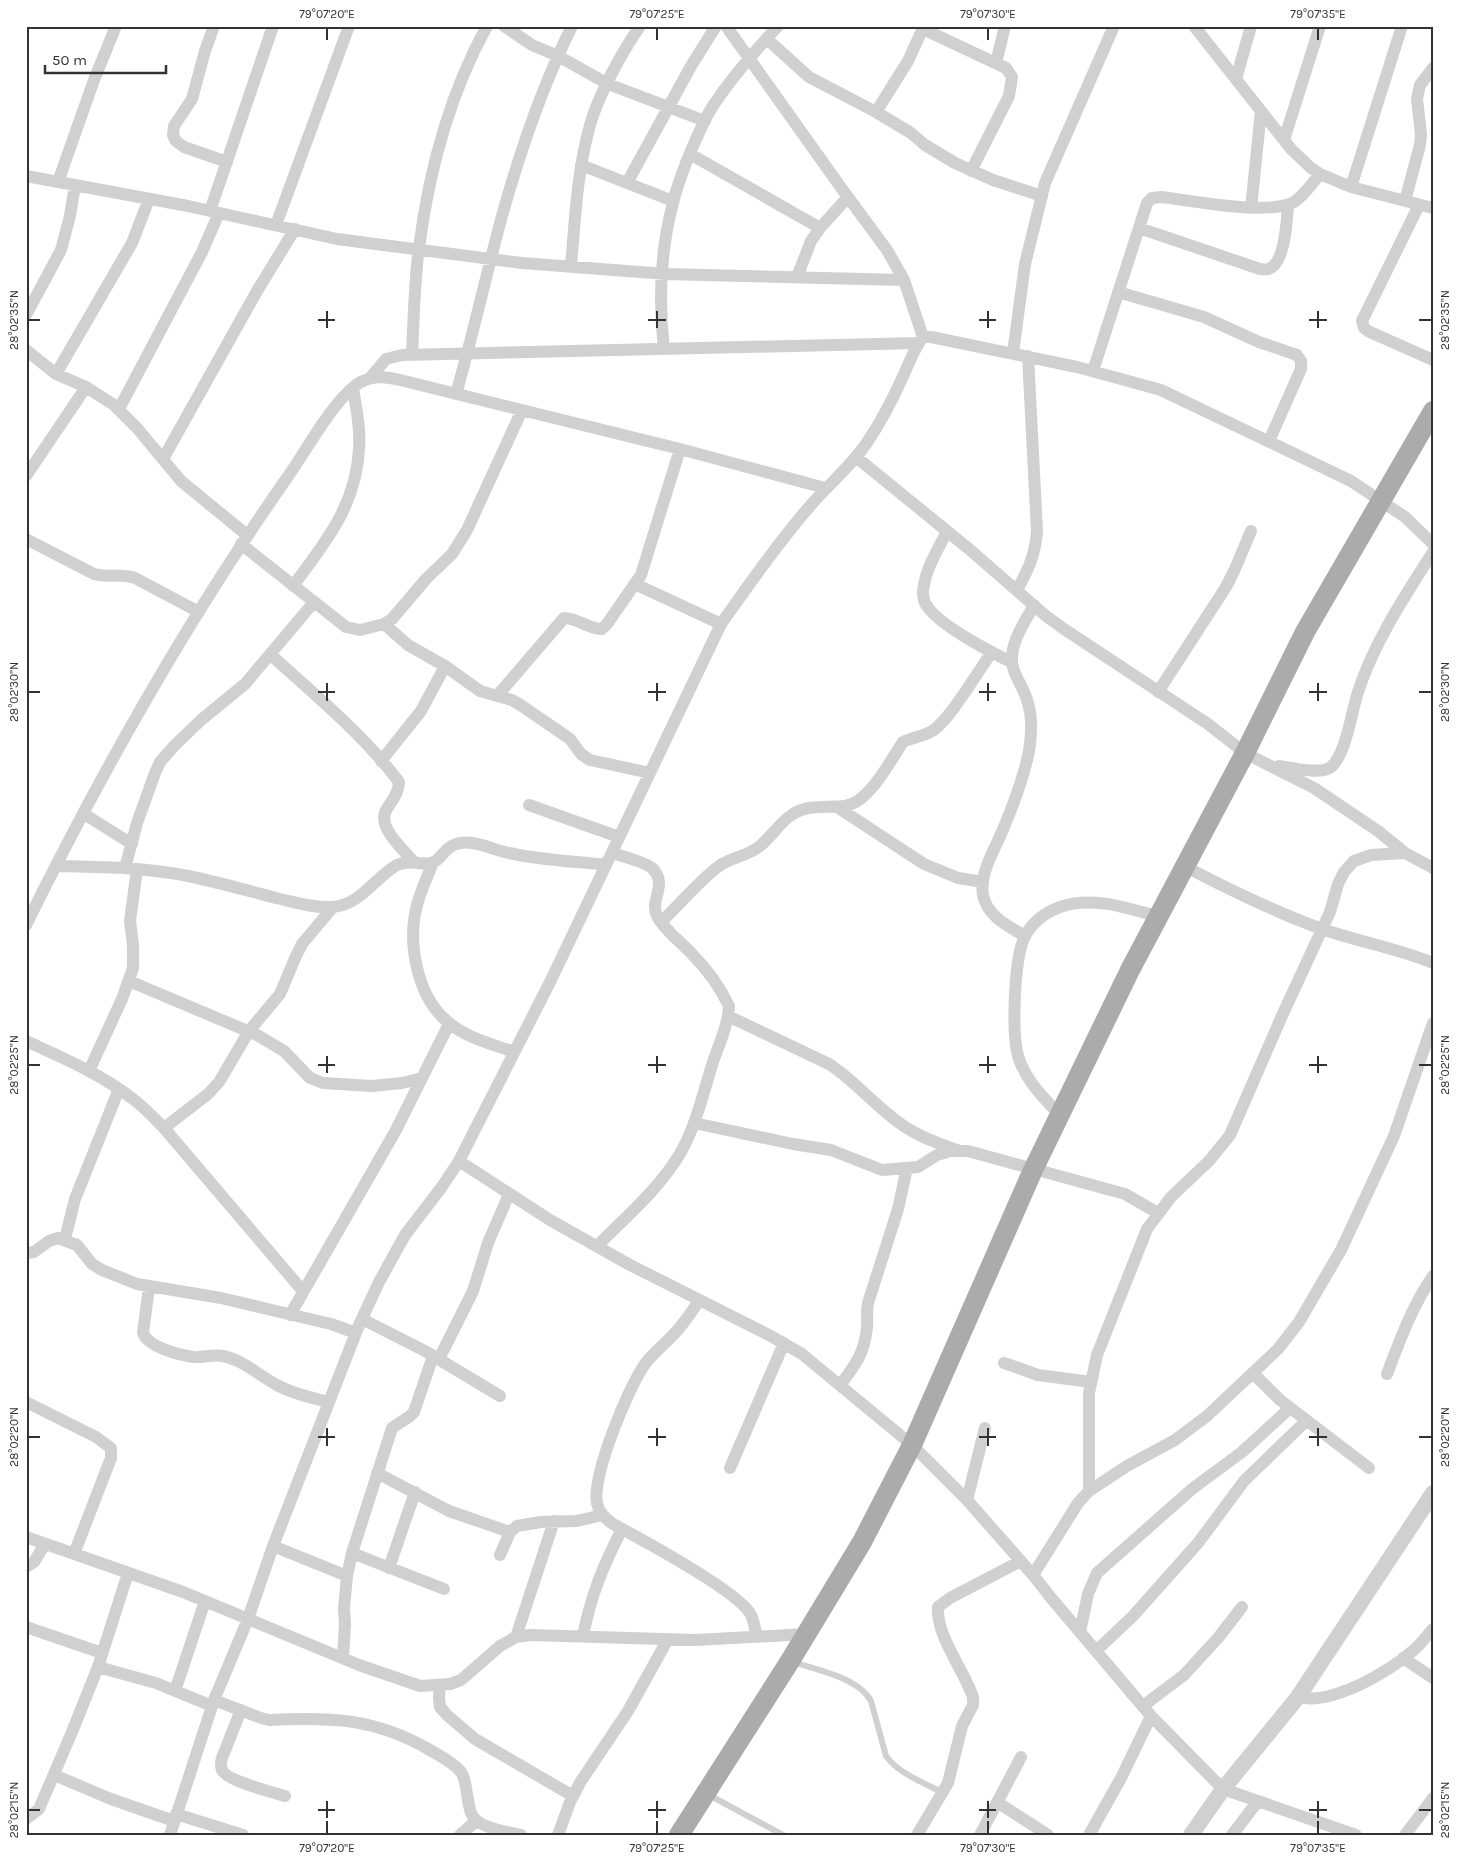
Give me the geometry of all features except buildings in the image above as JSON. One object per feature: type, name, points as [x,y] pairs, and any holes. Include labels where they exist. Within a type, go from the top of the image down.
[{"type":"main road","points":[[679,1835],[790,1661],[862,1542],[912,1445],[1032,1170],[1130,970],[1186,868],[1305,632],[1380,499],[1433,411]]},
{"type":"street","points":[[58,182],[94,80],[116,26]]},
{"type":"street","points":[[214,26],[192,99],[174,126],[173,135],[176,142],[226,162]]},
{"type":"street","points":[[119,409],[202,252],[215,212],[226,162],[273,26]]},
{"type":"street","points":[[276,225],[349,26]]},
{"type":"street","points":[[412,354],[419,250],[427,190],[439,143],[467,67],[487,26]]},
{"type":"street","points":[[504,26],[532,45],[558,56],[608,84],[705,121]]},
{"type":"street","points":[[456,394],[522,150],[558,56],[572,26]]},
{"type":"street","points":[[571,266],[576,199],[590,124],[617,64],[640,26]]},
{"type":"street","points":[[627,183],[691,66],[716,26]]},
{"type":"street","points":[[170,1835],[213,1703],[248,1619],[273,1546],[328,1402],[379,1282],[404,1236],[459,1161],[551,980],[721,624],[777,546],[825,488],[856,457],[881,422],[921,340],[904,280],[887,250],[726,26]]},
{"type":"street","points":[[664,349],[660,317],[660,273],[672,201],[682,170],[719,96],[749,58],[778,26]]},
{"type":"street","points":[[996,63],[1005,26]]},
{"type":"street","points":[[1013,353],[1025,264],[1042,196],[1054,162],[1114,26]]},
{"type":"street","points":[[1194,26],[1302,161],[1320,174],[1351,186],[1433,208]]},
{"type":"street","points":[[1236,80],[1251,26]]},
{"type":"street","points":[[1284,140],[1320,26]]},
{"type":"street","points":[[1351,186],[1402,26]]},
{"type":"street","points":[[876,112],[908,61],[923,28],[1006,68],[1012,77],[1009,96],[971,171]]},
{"type":"street","points":[[766,39],[809,77],[876,112],[911,133],[925,145],[971,171],[1042,196]]},
{"type":"street","points":[[1405,201],[1420,145],[1421,134],[1417,99],[1420,85],[1433,68]]},
{"type":"street","points":[[1251,208],[1261,111]]},
{"type":"street","points":[[690,154],[820,228]]},
{"type":"street","points":[[581,165],[672,201]]},
{"type":"street","points":[[1093,371],[1147,203],[1152,198],[1162,197],[1251,208],[1276,208],[1297,200],[1320,174]]},
{"type":"street","points":[[26,176],[215,212],[346,240],[492,259],[660,273],[904,280]]},
{"type":"street","points":[[26,316],[61,250],[70,216],[75,185]]},
{"type":"street","points":[[797,277],[820,228],[848,197]]},
{"type":"street","points":[[56,374],[132,242],[149,199]]},
{"type":"street","points":[[1139,228],[1260,269],[1268,270],[1274,266],[1284,243],[1287,229],[1288,205]]},
{"type":"street","points":[[1420,205],[1362,321],[1364,328],[1370,332],[1433,360]]},
{"type":"street","points":[[162,459],[257,291],[295,229]]},
{"type":"street","points":[[1118,292],[1204,317],[1252,339],[1297,355],[1301,361],[1301,369],[1269,441]]},
{"type":"street","points":[[26,925],[135,718],[244,540],[319,430],[346,394],[370,378],[386,359],[412,354],[664,349],[921,340],[931,337],[1028,356],[1093,371],[1161,390],[1351,481],[1380,499],[1405,518],[1433,544]]},
{"type":"street","points":[[26,350],[56,374],[100,394],[119,409],[193,492],[293,586],[346,627],[360,630],[384,624],[392,619],[426,579],[445,562],[461,543],[522,410]]},
{"type":"street","points":[[1017,590],[1036,550],[1037,531],[1028,356]]},
{"type":"street","points":[[370,378],[384,376],[680,449],[825,488]]},
{"type":"street","points":[[26,476],[86,387]]},
{"type":"street","points":[[293,586],[331,535],[351,492],[359,449],[353,388]]},
{"type":"street","points":[[497,696],[564,618],[571,618],[593,629],[602,629],[607,624],[641,575],[680,449]]},
{"type":"street","points":[[856,457],[1064,629],[1208,724],[1245,753],[1331,799],[1378,831],[1405,853],[1433,868]]},
{"type":"street","points":[[947,531],[926,576],[924,600],[939,619],[1011,662]]},
{"type":"street","points":[[1158,692],[1226,587],[1251,531]]},
{"type":"street","points":[[26,539],[94,574],[100,576],[124,575],[135,578],[199,612]]},
{"type":"street","points":[[1269,765],[1314,770],[1325,770],[1332,766],[1344,743],[1357,694],[1374,652],[1398,608],[1433,552]]},
{"type":"street","points":[[635,584],[721,624]]},
{"type":"street","points":[[90,1071],[129,981],[134,958],[130,921],[132,844],[151,783],[160,762],[206,715],[245,684],[314,602]]},
{"type":"street","points":[[1025,936],[998,920],[988,908],[984,896],[983,882],[986,869],[1017,795],[1028,753],[1032,719],[1030,707],[1011,662],[1017,638],[1034,605]]},
{"type":"street","points":[[384,624],[408,645],[445,666],[480,691],[512,700],[570,739],[581,754],[590,760],[650,773]]},
{"type":"street","points":[[661,922],[718,867],[736,857],[750,853],[760,846],[793,814],[804,809],[848,806],[860,800],[872,787],[903,742],[932,731],[943,721],[992,652]]},
{"type":"street","points":[[271,655],[323,702],[399,782],[399,789],[385,811],[383,818],[386,828],[413,861]]},
{"type":"street","points":[[381,761],[421,711],[445,666]]},
{"type":"street","points":[[529,805],[620,837]]},
{"type":"street","points":[[837,807],[924,864],[958,878],[983,882]]},
{"type":"street","points":[[84,814],[132,844]]},
{"type":"street","points":[[56,866],[131,869],[187,876],[305,905],[333,907],[355,900],[396,866],[413,861],[425,864],[433,862],[453,845],[461,843],[474,843],[528,856],[609,859],[650,866],[660,883],[655,905],[656,914],[661,922],[692,953],[717,985],[729,1006],[728,1016],[694,1123],[682,1151],[654,1188],[597,1246]]},
{"type":"street","points":[[1089,1491],[1089,1393],[1091,1382],[1097,1355],[1147,1229],[1158,1214],[1193,1175],[1209,1161],[1230,1135],[1281,1018],[1323,929],[1344,872],[1354,861],[1371,855],[1405,853]]},
{"type":"street","points":[[433,862],[417,904],[414,918],[419,978],[431,1004],[449,1024],[479,1039],[514,1052]]},
{"type":"street","points":[[1186,868],[1237,894],[1323,929],[1396,949],[1433,962]]},
{"type":"street","points":[[1059,1114],[1038,1092],[1019,1058],[1014,1016],[1019,960],[1025,936],[1034,924],[1047,914],[1064,906],[1087,902],[1114,905],[1160,917]]},
{"type":"street","points":[[164,1128],[208,1094],[219,1082],[249,1031],[280,994],[296,956],[307,938],[333,907]]},
{"type":"street","points":[[129,981],[249,1031],[284,1051],[310,1078],[323,1083],[372,1086],[402,1083],[422,1078]]},
{"type":"street","points":[[728,1016],[829,1064],[842,1072],[872,1100],[907,1128],[924,1138],[959,1151]]},
{"type":"street","points":[[1033,1575],[1078,1503],[1089,1491],[1127,1466],[1175,1440],[1207,1416],[1278,1349],[1299,1322],[1341,1250],[1394,1136],[1433,1023]]},
{"type":"street","points":[[290,1315],[302,1290],[396,1130],[449,1024]]},
{"type":"street","points":[[26,1041],[90,1071],[134,1099],[164,1128],[302,1290]]},
{"type":"street","points":[[65,1240],[76,1199],[119,1089]]},
{"type":"street","points":[[694,1123],[830,1150],[882,1170],[918,1167],[937,1155],[951,1151],[985,1154],[1032,1170],[1125,1194],[1158,1214]]},
{"type":"street","points":[[459,1161],[508,1194],[597,1246],[802,1354],[912,1445],[967,1500],[1033,1575],[1147,1711],[1223,1789],[1356,1835]]},
{"type":"street","points":[[840,1385],[859,1360],[864,1344],[868,1303],[898,1209],[907,1168]]},
{"type":"street","points":[[343,1658],[347,1576],[352,1553],[392,1428],[414,1412],[436,1358],[473,1291],[488,1243],[508,1194]]},
{"type":"street","points":[[26,1252],[34,1252],[49,1241],[58,1238],[77,1245],[92,1264],[130,1282],[149,1287],[200,1294],[330,1324],[356,1333]]},
{"type":"street","points":[[1387,1374],[1411,1314],[1421,1293],[1433,1276]]},
{"type":"street","points":[[149,1287],[143,1333],[145,1339],[150,1343],[176,1354],[194,1357],[215,1355],[231,1358],[278,1386],[328,1402]]},
{"type":"street","points":[[699,1301],[683,1325],[646,1363],[627,1396],[602,1466],[596,1495],[597,1505],[602,1515],[622,1529],[702,1575],[738,1600],[751,1615],[758,1637]]},
{"type":"street","points":[[362,1319],[436,1358],[500,1396]]},
{"type":"street","points":[[730,1468],[784,1343]]},
{"type":"street","points":[[1004,1363],[1038,1376],[1091,1382]]},
{"type":"street","points":[[1253,1373],[1290,1408],[1368,1468]]},
{"type":"street","points":[[26,1402],[96,1437],[111,1448],[111,1458],[74,1554]]},
{"type":"street","points":[[1080,1632],[1088,1594],[1096,1573],[1192,1489],[1242,1452],[1290,1408]]},
{"type":"street","points":[[1096,1652],[1133,1616],[1198,1542],[1244,1481],[1306,1421]]},
{"type":"street","points":[[967,1500],[985,1428]]},
{"type":"street","points":[[377,1473],[449,1511],[510,1532]]},
{"type":"street","points":[[389,1568],[415,1492]]},
{"type":"street","points":[[1191,1835],[1223,1789],[1298,1697],[1433,1493]]},
{"type":"street","points":[[500,1555],[510,1532],[517,1526],[554,1520],[577,1521],[602,1515]]},
{"type":"street","points":[[516,1638],[554,1520]]},
{"type":"street","points":[[583,1636],[589,1605],[596,1583],[622,1529]]},
{"type":"street","points":[[26,1537],[205,1601],[343,1658],[420,1686],[450,1684],[461,1680],[500,1646],[516,1638],[530,1635],[696,1640],[806,1634]]},
{"type":"street","points":[[26,1568],[34,1562],[45,1544]]},
{"type":"street","points":[[273,1546],[347,1576]]},
{"type":"street","points":[[352,1553],[444,1589]]},
{"type":"street","points":[[917,1835],[948,1783],[962,1726],[973,1704],[973,1697],[942,1632],[937,1616],[938,1608],[950,1598],[1021,1561]]},
{"type":"street","points":[[26,1819],[39,1809],[54,1775],[98,1667],[128,1573]]},
{"type":"street","points":[[175,1691],[205,1601]]},
{"type":"street","points":[[1089,1835],[1121,1778],[1147,1711],[1218,1638],[1242,1607]]},
{"type":"street","points":[[26,1627],[102,1653]]},
{"type":"street","points":[[1298,1697],[1316,1699],[1331,1696],[1364,1683],[1403,1658],[1417,1647],[1433,1629]]},
{"type":"street","points":[[558,1835],[581,1781],[628,1711],[668,1639]]},
{"type":"street","points":[[1403,1658],[1433,1678]]},
{"type":"street","points":[[98,1667],[156,1683],[175,1691],[269,1720],[299,1718],[363,1722],[413,1740],[445,1758],[461,1772],[471,1814],[476,1821],[521,1835]]},
{"type":"street","points":[[440,1685],[440,1707],[475,1739],[573,1796]]},
{"type":"street","points":[[241,1710],[222,1758],[220,1766],[222,1771],[226,1775],[243,1782],[285,1796]]},
{"type":"street","points":[[980,1835],[1021,1757]]},
{"type":"street","points":[[54,1775],[111,1799],[243,1835]]},
{"type":"street","points":[[1405,1835],[1433,1798]]},
{"type":"street","points":[[1236,1833],[1258,1801]]},
{"type":"street","points":[[997,1802],[1048,1835]]},
{"type":"street","points":[[460,1835],[476,1821]]},
{"type":"lane","points":[[790,1661],[836,1676],[859,1687],[867,1694],[871,1701],[886,1756],[891,1763],[902,1771],[943,1792]]},
{"type":"lane","points":[[705,1793],[784,1835]]}]
